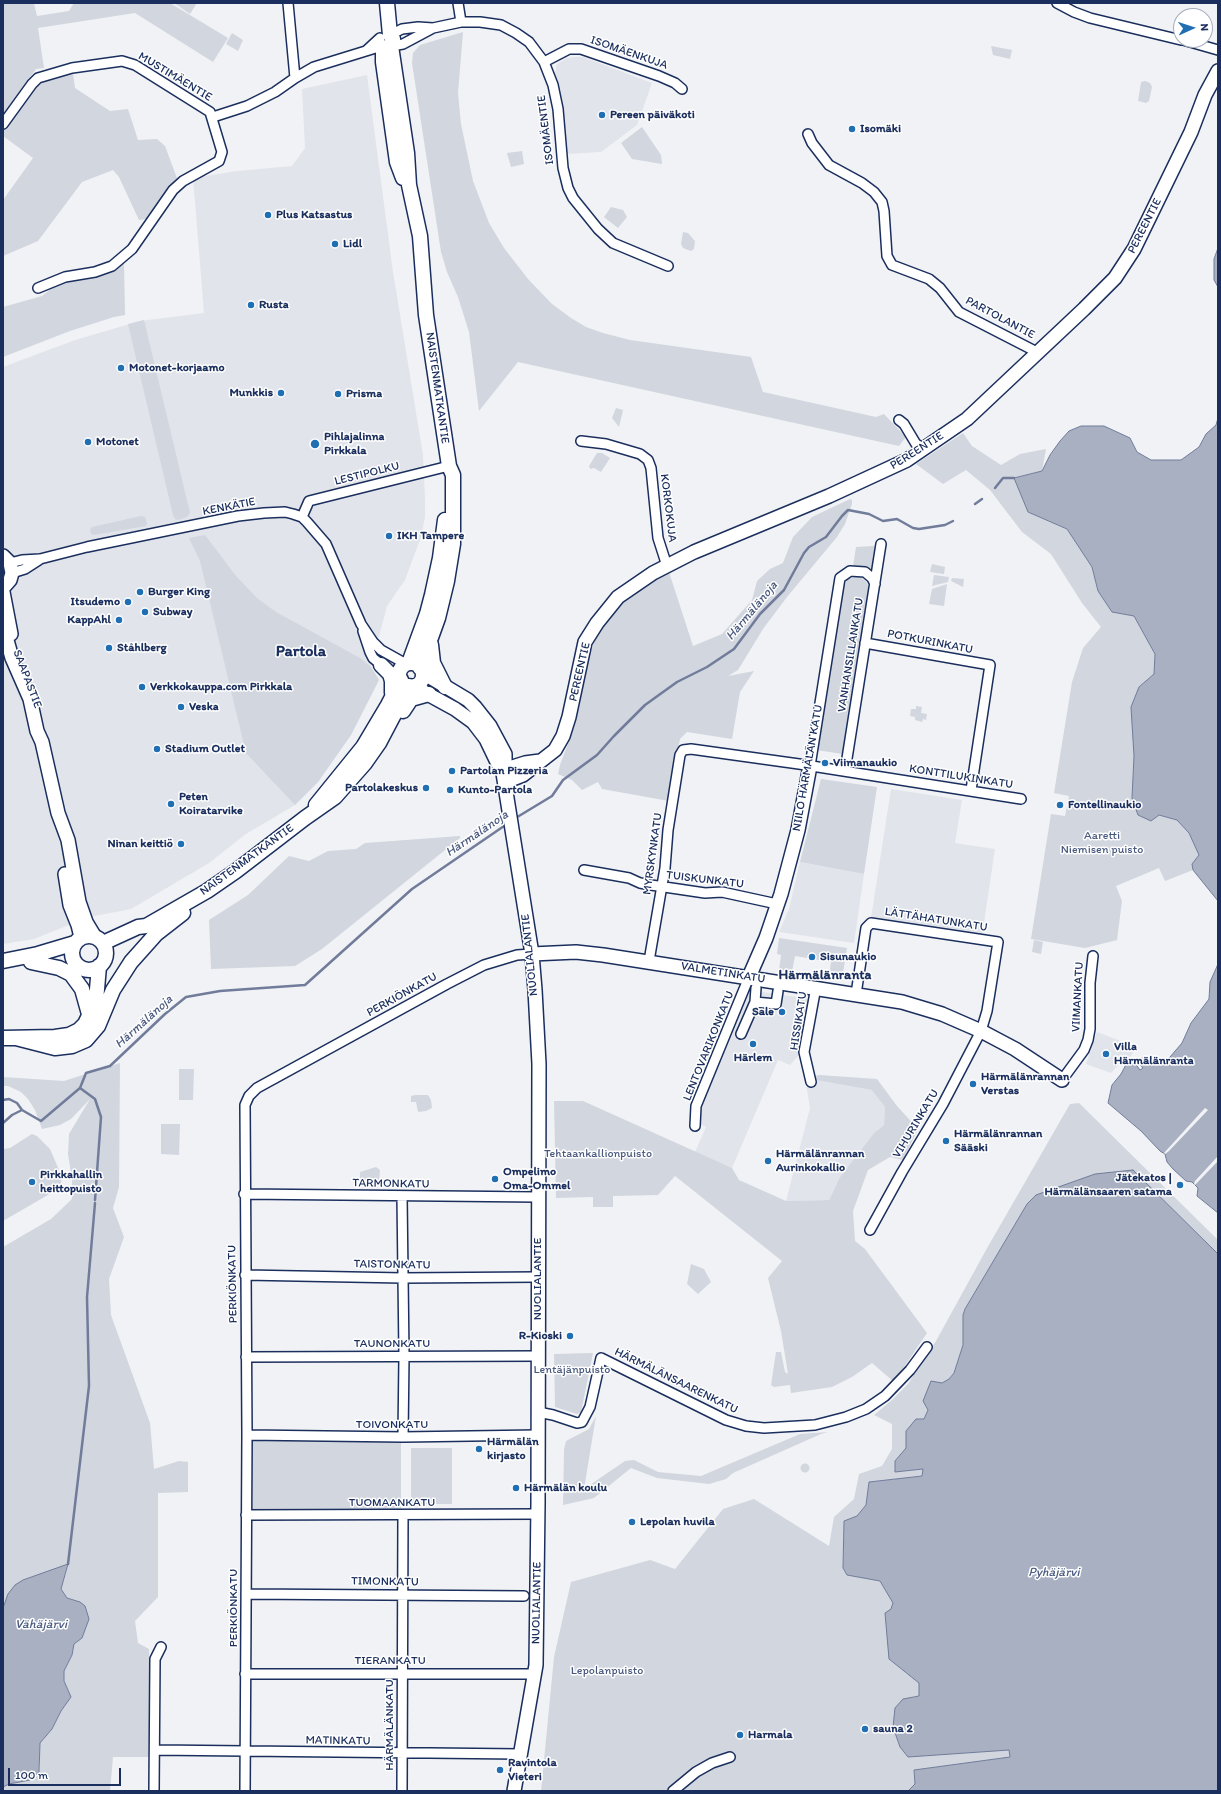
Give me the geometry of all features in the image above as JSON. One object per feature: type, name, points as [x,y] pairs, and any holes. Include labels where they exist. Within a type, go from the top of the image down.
[{"type":"main road","name":"NAISTENMATKANTIE","points":[[378,3],[385,41]]},
{"type":"main road","name":"NAISTENMATKANTIE","points":[[305,818],[363,747],[385,712],[392,696],[431,641],[444,593],[453,544],[453,475],[449,466],[426,313],[420,236],[406,182],[397,162],[383,62],[387,3]]},
{"type":"main road","name":"NAISTENMATKANTIE","points":[[102,962],[142,931],[146,926],[207,891],[268,848],[305,818],[335,797],[365,763],[388,725],[409,673],[407,654],[422,616],[427,614],[437,575],[443,538],[446,477],[449,466]]},
{"type":"main road","points":[[431,641],[433,663],[445,687]]},
{"type":"main road","points":[[382,665],[390,674],[392,681],[392,696]]},
{"type":"main road","points":[[388,725],[397,721],[411,699],[429,694]]},
{"type":"main road","points":[[10,1038],[55,1048],[72,1046],[86,1040],[95,1031],[118,981],[139,952],[163,929],[200,901],[207,891]]},
{"type":"main road","name":"NAISTENMATKANTIE","points":[[99,940],[138,927],[146,926]]},
{"type":"main road","points":[[3,961],[38,954],[86,936],[99,940],[106,953],[102,962],[97,997],[82,1028],[69,1035],[55,1037],[10,1038]]},
{"type":"main road","points":[[78,940],[72,954],[88,981],[90,990],[90,1014]]},
{"type":"main road","points":[[3,967],[56,957],[76,963],[90,970],[102,962]]},
{"type":"main road","points":[[31,962],[59,968],[71,974],[82,989],[90,1014]]},
{"type":"street","points":[[288,3],[295,78]]},
{"type":"street","points":[[458,3],[461,22]]},
{"type":"street","points":[[1057,3],[1090,18],[1173,38]]},
{"type":"street","name":"ISOMÄENTIE","points":[[385,41],[402,29],[418,27],[433,28],[461,22],[494,23],[510,30],[528,42],[544,62],[556,96],[563,168],[568,188],[573,198],[598,229],[614,243],[668,266]]},
{"type":"street","points":[[38,288],[65,277],[105,269],[112,266],[132,249],[174,190],[183,181],[219,161],[222,152],[213,117],[247,106],[275,92],[314,67],[367,50],[385,41],[403,44],[433,28]]},
{"type":"street","name":"ISOMÄENKUJA","points":[[544,62],[569,49],[581,49],[659,76],[675,83],[682,89]]},
{"type":"street","name":"MUSTIMÄENTIE","points":[[3,124],[38,78],[72,68],[113,61],[135,65],[205,108],[213,117]]},
{"type":"street","name":"PEREENTIE","points":[[504,773],[523,775],[555,750],[563,736],[569,717],[585,642],[597,623],[618,597],[667,566],[728,536],[829,496],[907,460],[967,419],[1084,309],[1124,266],[1168,180],[1191,132],[1205,95],[1218,71]]},
{"type":"street","name":"PARTOLANTIE","points":[[808,134],[812,143],[829,165],[862,183],[874,192],[882,202],[887,256],[892,264],[929,279],[940,288],[959,312],[1033,350],[1036,355]]},
{"type":"street","points":[[899,420],[904,424],[916,444],[923,448]]},
{"type":"street","name":"KORKOKUJA","points":[[581,441],[600,443],[642,456],[650,465],[658,538],[667,566]]},
{"type":"street","name":"LESTIPOLKU","points":[[302,517],[309,501],[449,466]]},
{"type":"street","name":"KENKÄTIE","points":[[8,564],[25,569],[40,559],[87,547],[238,516],[285,512],[302,517]]},
{"type":"street","points":[[302,517],[326,544],[361,624],[365,643],[370,652],[382,665],[409,673]]},
{"type":"street","name":"VANHANSILLANKATU","points":[[845,771],[881,544]]},
{"type":"street","points":[[3,588],[10,580],[8,564]]},
{"type":"street","name":"NIILO HÄRMÄLÄN KATU","points":[[749,977],[766,938],[799,824],[810,766],[840,578],[850,571],[865,572],[872,578],[875,584]]},
{"type":"street","name":"SAAPASTIE","points":[[3,592],[14,645],[30,679],[38,705],[43,728],[42,742]]},
{"type":"street","points":[[361,624],[376,645],[409,673]]},
{"type":"street","name":"SAAPASTIE","points":[[3,626],[12,658],[27,690],[37,731],[42,742],[61,822],[66,831],[79,902],[86,922],[99,940]]},
{"type":"street","name":"POTKURINKATU","points":[[865,642],[990,666],[970,790]]},
{"type":"street","name":"NUOLIALANTIE","points":[[409,673],[445,687],[468,700],[480,712],[490,726],[505,754],[504,773],[532,954],[539,1064],[538,1514],[535,1674],[514,1791]]},
{"type":"street","name":"NUOLIALANTIE","points":[[409,673],[429,694],[460,712],[473,722],[486,739],[504,773]]},
{"type":"street","name":"KONTTILUKINKATU","points":[[683,750],[691,749],[845,771],[1021,799]]},
{"type":"street","name":"MYRSKYNKATU","points":[[649,961],[665,868],[668,830],[680,754],[683,750]]},
{"type":"street","name":"SAAPASTIE","points":[[61,822],[60,832],[68,896],[72,914],[78,925],[78,940]]},
{"type":"street","name":"TUISKUNKATU","points":[[584,870],[629,878],[640,883],[705,893],[722,892],[777,904]]},
{"type":"street","name":"LÄTTÄHATUNKATU","points":[[856,994],[866,928],[871,923],[998,942]]},
{"type":"street","name":"VIHURINKATU","points":[[870,1230],[902,1172],[943,1104],[981,1031],[988,1007],[998,942]]},
{"type":"street","name":"VALMETINKATU","points":[[532,954],[576,952],[649,961],[902,1002],[930,1010],[981,1031],[1015,1049],[1062,1080]]},
{"type":"street","name":"PERKIÖNKATU","points":[[245,1791],[247,1435],[244,1194],[245,1105],[257,1088],[453,981],[484,966],[517,955],[532,954]]},
{"type":"street","name":"VIIMANKATU","points":[[1062,1080],[1084,1050],[1088,1040],[1090,1029],[1090,983],[1093,956]]},
{"type":"street","name":"LENTOVARIKONKATU","points":[[695,1126],[696,1106],[749,977]]},
{"type":"street","name":"HISSIKATU","points":[[811,1082],[804,1052],[816,987]]},
{"type":"street","points":[[741,1034],[754,1002],[756,988]]},
{"type":"street","points":[[754,1002],[776,1004],[778,991]]},
{"type":"street","name":"TARMONKATU","points":[[244,1194],[538,1197]]},
{"type":"street","points":[[402,1196],[404,1356],[403,1437]]},
{"type":"street","name":"TAISTONKATU","points":[[245,1275],[402,1278],[538,1277]]},
{"type":"street","name":"HÄRMÄLÄNSAARENKATU","points":[[538,1412],[577,1423],[582,1422],[590,1407],[601,1358],[726,1420],[757,1427],[794,1428],[830,1422],[866,1409],[885,1396],[896,1386],[927,1347]]},
{"type":"street","name":"TAUNONKATU","points":[[246,1357],[539,1356]]},
{"type":"street","name":"TOIVONKATU","points":[[247,1435],[403,1437],[538,1435]]},
{"type":"street","name":"TUOMAANKATU","points":[[246,1515],[538,1514]]},
{"type":"street","name":"HÄRMÄLÄNKATU","points":[[402,1791],[403,1515]]},
{"type":"street","name":"TIMONKATU","points":[[246,1594],[524,1596]]},
{"type":"street","points":[[154,1791],[155,1659],[160,1647]]},
{"type":"street","name":"TIERANKATU","points":[[245,1674],[535,1674]]},
{"type":"street","name":"MATINKATU","points":[[155,1750],[402,1754],[520,1754]]},
{"type":"street","points":[[673,1791],[699,1770],[712,1763],[730,1757]]},
{"type":"shaded area","name":"Pereen päiväkoti","points":[[583,57],[652,83],[637,125],[601,152],[567,154],[563,105],[555,73],[557,64],[567,58]]},
{"type":"shaded area","points":[[367,75],[393,272],[423,455],[425,498],[425,517],[421,537],[405,580],[387,606],[371,667],[379,680],[351,735],[318,782],[295,805],[246,834],[209,863],[131,909],[89,917],[34,939],[3,944],[3,367],[75,340],[140,321],[204,313],[193,178],[237,171],[292,166],[305,148],[302,89]]},
{"type":"shaded area","points":[[891,789],[962,800],[955,843],[995,849],[982,936],[871,918]]},
{"type":"shaded area","points":[[800,862],[864,874],[854,943],[779,932],[789,909]]},
{"type":"shaded area","points":[[749,990],[810,999],[800,1054],[790,1065],[778,1060],[732,1168],[695,1152],[706,1127],[696,1122]]},
{"type":"shaded area","points":[[1097,1032],[1134,1046],[1132,1055],[1121,1062],[1111,1073],[1086,1064]]},
{"type":"shaded area","points":[[805,1078],[873,1090],[885,1107],[884,1125],[874,1133],[840,1177],[829,1200],[786,1201],[810,1108]]},
{"type":"green space","points":[[3,3],[34,3],[37,16],[69,11],[74,3],[170,3],[228,38],[213,62],[135,13],[38,28],[44,68],[36,69],[3,114]]},
{"type":"green space","points":[[174,3],[197,3],[190,14]]},
{"type":"green space","points":[[463,32],[458,93],[461,124],[473,181],[489,223],[504,248],[528,279],[552,304],[586,327],[603,333],[630,340],[751,357],[763,392],[876,417],[884,414],[906,437],[899,446],[518,362],[479,411],[469,332],[441,252],[412,63],[413,53],[420,45]]},
{"type":"green space","points":[[232,33],[243,40],[238,51],[226,44]]},
{"type":"green space","points":[[991,46],[1012,50],[1010,59],[993,55]]},
{"type":"green space","points":[[73,73],[75,88],[110,111],[128,109],[138,140],[157,139],[165,146],[178,181],[165,192],[146,219],[139,220],[119,177],[113,170],[82,182],[38,241],[3,256],[3,200],[33,158],[3,136],[3,131],[36,84],[44,78]]},
{"type":"green space","points":[[1145,81],[1150,83],[1152,87],[1149,101],[1146,103],[1138,101],[1141,82]]},
{"type":"green space","points":[[642,127],[661,155],[662,164],[632,159],[621,143]]},
{"type":"green space","points":[[522,151],[524,164],[511,167],[507,153]]},
{"type":"green space","points":[[611,207],[623,210],[627,217],[618,228],[604,217]]},
{"type":"green space","points":[[683,232],[688,233],[695,241],[694,249],[691,251],[683,248],[681,244]]},
{"type":"green space","points":[[124,263],[125,315],[70,331],[3,357],[3,307],[42,296],[56,285],[108,274]]},
{"type":"green space","points":[[144,320],[190,513],[187,517],[178,520],[175,519],[173,515],[128,324]]},
{"type":"green space","points":[[616,408],[623,410],[619,427],[612,418]]},
{"type":"green space","name":"Aaretti Niemisen puisto","points":[[963,433],[972,446],[1001,465],[1020,454],[1046,449],[1042,471],[1014,478],[1028,512],[1067,529],[1092,567],[1098,591],[1112,612],[1134,616],[1155,654],[1154,674],[1139,687],[1132,798],[1159,815],[1177,820],[1189,833],[1199,855],[1192,864],[1193,870],[1165,881],[1159,868],[1116,886],[1122,901],[1117,940],[1085,948],[1031,939],[1051,814],[1065,816],[1069,796],[1054,793],[1072,682],[1083,648],[1101,627],[1082,603],[1051,554],[1022,532],[990,490],[966,470],[943,484],[916,464]]},
{"type":"green space","points":[[597,453],[602,453],[610,458],[601,472],[594,468],[590,469],[589,466]]},
{"type":"green space","points":[[850,499],[852,500],[852,504],[845,524],[837,537],[787,597],[763,629],[738,670],[728,676],[754,671],[740,692],[732,739],[687,732],[680,739],[669,801],[602,789],[598,782],[582,790],[572,780],[558,774],[575,725],[590,653],[600,628],[614,608],[669,572],[693,646],[722,634],[752,600],[757,581],[770,569],[783,563],[793,537],[812,517]]},
{"type":"green space","points":[[141,516],[145,517],[147,523],[146,526],[94,535],[91,534],[90,530],[92,527]]},
{"type":"green space","points":[[205,535],[236,576],[257,598],[276,612],[360,658],[371,667],[379,680],[351,735],[318,782],[295,805],[246,753],[200,561],[189,538]]},
{"type":"green space","points":[[856,547],[877,547],[874,570],[853,567]]},
{"type":"green space","points":[[932,564],[945,567],[944,574],[930,572]]},
{"type":"green space","points":[[934,575],[949,577],[948,582],[932,586]]},
{"type":"green space","points":[[855,577],[862,578],[867,583],[870,590],[843,754],[816,750],[844,585],[848,579]]},
{"type":"green space","points":[[952,578],[964,579],[963,587],[951,581]]},
{"type":"green space","points":[[947,584],[944,606],[929,604],[932,589]]},
{"type":"green space","points":[[916,706],[922,707],[921,713],[927,714],[926,720],[923,719],[922,722],[915,720],[915,717],[910,716],[911,709],[916,709]]},
{"type":"green space","points":[[821,779],[877,787],[864,874],[800,862]]},
{"type":"green space","points":[[460,836],[460,838],[322,949],[295,966],[211,969],[209,920],[248,895],[289,856],[309,861],[328,851],[356,849],[365,843]]},
{"type":"green space","points":[[779,938],[847,948],[842,979],[829,977],[831,962],[795,956],[792,972],[779,970],[781,955],[777,954]]},
{"type":"green space","points":[[1034,940],[1043,942],[1041,954],[1032,952]]},
{"type":"green space","points":[[120,1063],[119,1187],[113,1208],[124,1237],[109,1279],[111,1315],[150,1423],[154,1469],[179,1461],[188,1462],[188,1492],[158,1493],[158,1597],[135,1621],[138,1643],[149,1649],[150,1757],[113,1757],[110,1791],[3,1791],[3,1787],[9,1784],[30,1780],[40,1769],[40,1743],[52,1729],[61,1711],[71,1697],[64,1681],[64,1671],[72,1655],[74,1644],[82,1638],[75,1600],[67,1598],[61,1589],[68,1565],[23,1580],[3,1608],[3,1247],[51,1219],[72,1199],[72,1179],[68,1154],[69,1134],[90,1099],[71,1119],[60,1125],[42,1129],[35,1110],[28,1099],[21,1092],[8,1086],[3,1086],[3,1077],[64,1081]]},
{"type":"green space","points":[[179,1069],[194,1069],[193,1100],[179,1100]]},
{"type":"green space","name":"Tehtaankallionpuisto","points":[[819,1075],[877,1079],[897,1106],[918,1129],[903,1160],[890,1157],[868,1170],[853,1211],[855,1241],[865,1249],[927,1333],[894,1382],[872,1363],[852,1377],[832,1387],[791,1393],[790,1385],[774,1387],[771,1385],[776,1352],[781,1352],[785,1372],[788,1374],[781,1331],[768,1278],[782,1261],[675,1176],[658,1195],[613,1196],[613,1207],[593,1207],[593,1197],[556,1198],[554,1101],[583,1101],[732,1168],[739,1180],[786,1201],[829,1200],[840,1177],[874,1133],[884,1125],[885,1107],[872,1090],[805,1078]]},
{"type":"green space","points":[[428,1095],[431,1100],[432,1108],[426,1111],[418,1112],[416,1102],[411,1102],[411,1096]]},
{"type":"green space","name":"Lepolanpuisto","points":[[1079,1103],[1218,1240],[1218,1254],[1133,1170],[1095,1174],[1027,1204],[965,1309],[963,1315],[963,1345],[954,1373],[923,1401],[928,1410],[924,1419],[906,1431],[907,1448],[895,1461],[895,1472],[923,1469],[922,1476],[869,1482],[866,1505],[857,1516],[844,1521],[843,1568],[847,1575],[880,1581],[893,1603],[891,1609],[889,1659],[919,1683],[919,1696],[903,1699],[893,1727],[900,1747],[908,1757],[1009,1749],[1010,1757],[914,1770],[915,1784],[908,1791],[541,1791],[554,1657],[571,1582],[650,1560],[675,1569],[723,1509],[754,1499],[829,1546],[834,1517],[854,1499],[859,1474],[882,1466],[892,1449],[892,1424],[874,1415],[908,1384],[936,1341],[986,1250],[1070,1104]]},
{"type":"green space","points":[[161,1124],[180,1124],[179,1155],[161,1154]]},
{"type":"green space","name":"Pirkkahallin heittopuisto","points":[[32,1134],[37,1136],[50,1149],[62,1177],[60,1188],[3,1221],[3,1149],[10,1148]]},
{"type":"green space","points":[[376,1167],[380,1170],[379,1183],[360,1182],[360,1172]]},
{"type":"green space","points":[[691,1264],[704,1269],[711,1282],[698,1294],[687,1284]]},
{"type":"green space","name":"Lentäjänpuisto","points":[[593,1353],[581,1412],[577,1414],[555,1407],[554,1354]]},
{"type":"green space","points":[[596,1416],[584,1489],[625,1461],[634,1460],[658,1472],[701,1476],[800,1434],[828,1432],[733,1473],[726,1479],[709,1484],[657,1478],[631,1468],[594,1498],[563,1505],[564,1449],[566,1441],[589,1429]]},
{"type":"green space","points":[[251,1441],[401,1441],[401,1512],[251,1512]]},
{"type":"green space","points":[[411,1448],[452,1448],[452,1504],[411,1504]]},
{"type":"green space","points":[[805,1463],[810,1468],[805,1473],[800,1468]]},
{"type":"water","points":[[1218,248],[1218,287],[1214,280],[1214,259]]},
{"type":"water","points":[[1218,418],[1218,901],[1193,870],[1192,864],[1199,855],[1189,833],[1177,820],[1159,815],[1151,821],[1138,815],[1132,798],[1134,756],[1131,707],[1139,687],[1154,674],[1155,654],[1134,616],[1112,612],[1098,591],[1092,567],[1067,529],[1028,512],[1014,478],[1042,471],[1050,455],[1060,441],[1069,431],[1081,426],[1104,426],[1130,438],[1137,452],[1151,460],[1181,460],[1199,447],[1206,434],[1216,425]]},
{"type":"water","points":[[1218,964],[1218,1213],[1197,1196],[1198,1188],[1192,1182],[1186,1181],[1173,1169],[1167,1162],[1165,1154],[1108,1103],[1112,1085],[1121,1074],[1129,1059],[1135,1063],[1140,1070],[1143,1068],[1137,1061],[1142,1058],[1150,1061],[1155,1059],[1164,1064],[1182,1043],[1191,1023],[1209,999],[1210,982]]},
{"type":"water","name":"Pyhäjärvi","points":[[1133,1170],[1218,1254],[1218,1791],[908,1791],[915,1784],[914,1770],[1010,1757],[1009,1750],[908,1757],[900,1747],[893,1727],[895,1708],[903,1699],[919,1696],[919,1683],[889,1659],[885,1613],[891,1609],[893,1603],[880,1581],[847,1575],[843,1568],[844,1521],[857,1516],[866,1505],[869,1482],[922,1476],[923,1469],[895,1472],[895,1461],[906,1448],[906,1431],[916,1419],[924,1419],[928,1410],[923,1401],[931,1381],[942,1383],[949,1379],[954,1373],[963,1345],[963,1315],[965,1309],[1027,1204],[1036,1195],[1095,1174]]},
{"type":"water","name":"Vähäjärvi","points":[[68,1564],[61,1589],[67,1598],[80,1602],[85,1606],[89,1619],[82,1638],[74,1644],[72,1655],[64,1671],[64,1681],[71,1697],[61,1711],[52,1729],[40,1743],[39,1772],[30,1780],[9,1784],[3,1787],[3,1608],[8,1594],[15,1585],[23,1580]]},
{"type":"pier","points":[[1205,1108],[1208,1110],[1165,1154],[1164,1153]]},
{"type":"pier","points":[[1218,1156],[1218,1161],[1195,1185],[1195,1181]]},
{"type":"waterway","name":"Härmälänoja","points":[[995,488],[1003,478],[1014,478]]},
{"type":"waterway","name":"Härmälänoja","points":[[975,504],[982,499]]},
{"type":"waterway","name":"Härmälänoja","points":[[514,819],[552,796],[563,780],[597,755],[645,705],[677,682],[707,667],[734,649],[760,614],[784,590],[804,553],[809,547],[826,537],[848,510],[869,514],[883,521],[897,519],[913,528],[919,529],[945,525],[953,521]]},
{"type":"waterway","name":"Härmälänoja","points":[[3,1123],[12,1115],[22,1110],[41,1121],[80,1088],[86,1073],[110,1066],[165,1014],[186,997],[220,991],[305,985],[412,889],[507,824]]},
{"type":"waterway","points":[[80,1088],[95,1099],[101,1117],[95,1200]]},
{"type":"waterway","points":[[3,1100],[9,1099],[17,1103],[22,1110]]},
{"type":"waterway","points":[[68,1564],[89,1386],[87,1297],[95,1203]]},
{"type":"place","name":"Pereen päiväkoti","points":[[602,115]]},
{"type":"place","name":"Isomäki","points":[[852,129]]},
{"type":"place","name":"Plus Katsastus","points":[[268,215]]},
{"type":"place","name":"Lidl","points":[[335,244]]},
{"type":"place","name":"Rusta","points":[[251,305]]},
{"type":"place","name":"Motonet-korjaamo","points":[[121,368]]},
{"type":"place","name":"Munkkis","points":[[281,393]]},
{"type":"place","name":"Prisma","points":[[338,394]]},
{"type":"place","name":"Motonet","points":[[88,442]]},
{"type":"place","name":"Pihlajalinna Pirkkala","points":[[315,444]]},
{"type":"place","name":"IKH Tampere","points":[[389,536]]},
{"type":"place","name":"Burger King","points":[[140,592]]},
{"type":"place","name":"Itsudemo","points":[[128,602]]},
{"type":"place","name":"Subway","points":[[145,612]]},
{"type":"place","name":"KappAhl","points":[[119,620]]},
{"type":"place","name":"Ståhlberg","points":[[109,648]]},
{"type":"place","name":"Verkkokauppa.com Pirkkala","points":[[142,687]]},
{"type":"place","name":"Veska","points":[[181,707]]},
{"type":"place","name":"Stadium Outlet","points":[[157,749]]},
{"type":"place","name":"Viimanaukio","points":[[825,763]]},
{"type":"place","name":"Partolan Pizzeria","points":[[452,771]]},
{"type":"place","name":"Partolakeskus","points":[[426,788]]},
{"type":"place","name":"Kunto-Partola","points":[[450,790]]},
{"type":"place","name":"Peten Koiratarvike","points":[[171,804]]},
{"type":"place","name":"Fontellinaukio","points":[[1060,805]]},
{"type":"place","name":"Ninan keittiö","points":[[181,844]]},
{"type":"place","name":"Sisunaukio","points":[[812,957]]},
{"type":"place","name":"Sale","points":[[782,1012]]},
{"type":"place","name":"Härlem","points":[[753,1044]]},
{"type":"place","name":"Villa Härmälänranta","points":[[1106,1054]]},
{"type":"place","name":"Härmälänrannan Verstas","points":[[973,1084]]},
{"type":"place","name":"Härmälänrannan Sääski","points":[[946,1141]]},
{"type":"place","name":"Härmälänrannan Aurinkokallio","points":[[768,1161]]},
{"type":"place","name":"Ompelimo Oma-Ommel","points":[[495,1179]]},
{"type":"place","name":"Pirkkahallin heittopuisto","points":[[32,1182]]},
{"type":"place","name":"Jätekatos | Härmälänsaaren satama","points":[[1180,1185]]},
{"type":"place","name":"R-Kioski","points":[[570,1336]]},
{"type":"place","name":"Härmälän kirjasto","points":[[479,1449]]},
{"type":"place","name":"Härmälän koulu","points":[[516,1488]]},
{"type":"place","name":"Lepolan huvila","points":[[632,1522]]},
{"type":"place","name":"sauna 2","points":[[865,1729]]},
{"type":"place","name":"Harmala","points":[[740,1735]]},
{"type":"place","name":"Ravintola Vieteri","points":[[500,1770]]},
{"type":"district","name":"Partola","points":[[301,652]]},
{"type":"district","name":"Härmälänranta","points":[[825,975]]}]
